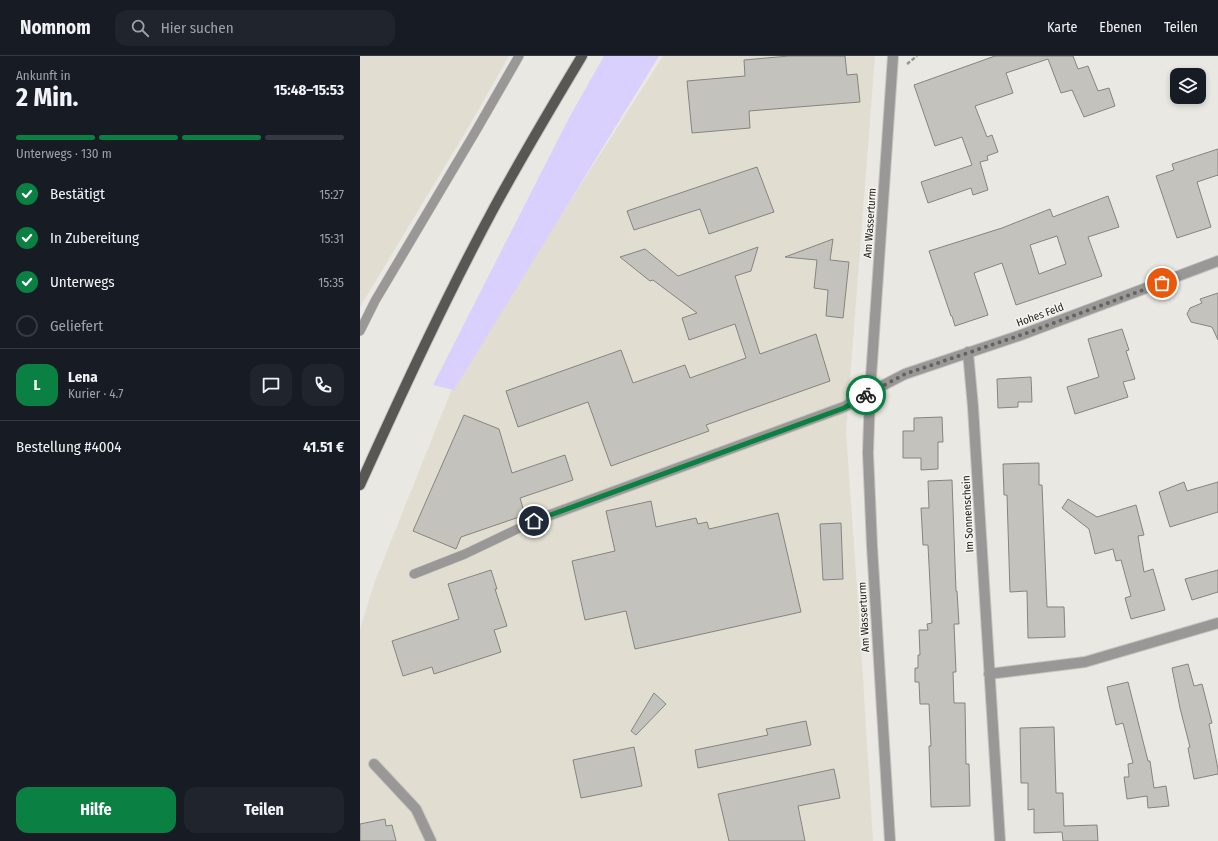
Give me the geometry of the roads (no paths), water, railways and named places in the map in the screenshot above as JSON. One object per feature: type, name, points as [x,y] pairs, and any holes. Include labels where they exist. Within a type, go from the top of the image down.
[{"type":"main road","points":[[360,484],[446,300],[496,206],[582,56]]},
{"type":"street","name":"Am Wasserturm","points":[[890,841],[868,453],[870,392],[893,56]]},
{"type":"street","name":"Hohes Feld","points":[[870,392],[905,374],[1155,286],[1218,261]]},
{"type":"street","name":"Im Sonnenschein","points":[[968,352],[974,407],[1000,841]]},
{"type":"street","points":[[534,521],[844,408],[870,392]]},
{"type":"street","points":[[989,674],[1085,662],[1218,623]]},
{"type":"street","points":[[374,764],[416,809],[431,841]]},
{"type":"lane","points":[[360,331],[375,301],[478,129],[519,56]]},
{"type":"lane","points":[[414,574],[465,554],[534,521]]}]
